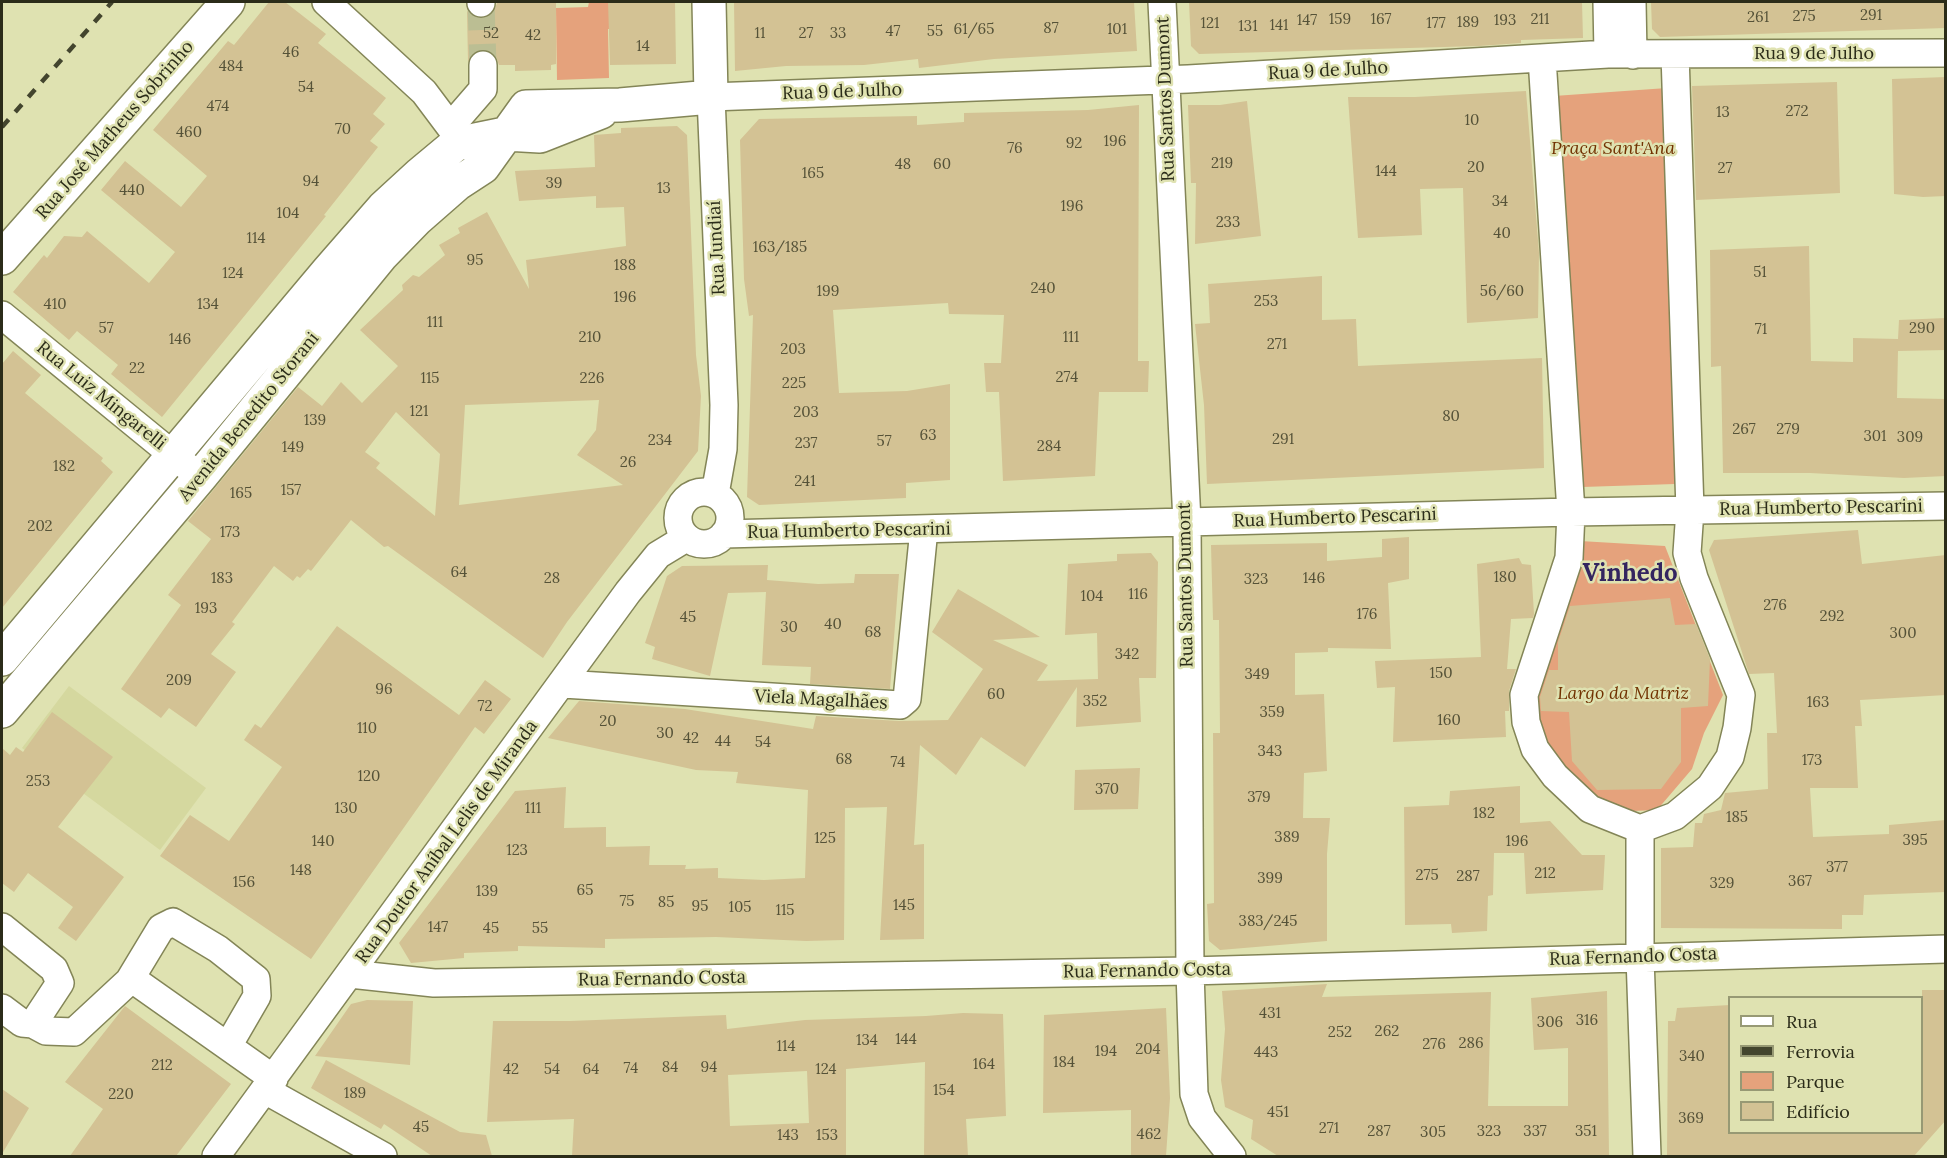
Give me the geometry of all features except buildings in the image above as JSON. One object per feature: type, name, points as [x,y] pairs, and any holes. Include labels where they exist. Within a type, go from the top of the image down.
[{"type":"main road","name":"Rua José Matheus Sobrinho","points":[[2,258],[228,2]]},
{"type":"main road","name":"Rua Jundiaí","points":[[709,2],[711,97]]},
{"type":"main road","name":"Avenida Benedito Storani","points":[[2,711],[201,476],[381,256],[417,219],[457,184],[483,167],[505,134],[530,105],[620,105],[711,97]]},
{"type":"main road","name":"Avenida Benedito Storani","points":[[2,659],[172,454],[383,208],[457,131],[505,134]]},
{"type":"street","points":[[326,2],[424,92],[454,132],[457,131],[483,89],[483,65]]},
{"type":"street","name":"Rua Santos Dumont","points":[[1162,2],[1186,522],[1190,971],[1194,1094],[1202,1118],[1232,1156]]},
{"type":"street","points":[[1607,2],[1621,55]]},
{"type":"street","points":[[1621,55],[1632,2]]},
{"type":"street","name":"Rua 9 de Julho","points":[[711,97],[1165,80],[1621,55],[1946,53]]},
{"type":"street","points":[[1542,58],[1570,512],[1569,558],[1524,694],[1526,722],[1535,749],[1555,776],[1590,809],[1640,829],[1675,816],[1710,787],[1730,758],[1741,695],[1694,578],[1687,553],[1690,510],[1675,54]]},
{"type":"street","name":"Rua Jundiaí","points":[[711,97],[724,405],[723,449],[715,494]]},
{"type":"street","name":"Rua Luiz Mingarelli","points":[[2,315],[201,476]]},
{"type":"street","points":[[698,492],[715,494],[721,498],[729,511],[730,519],[724,534],[710,543],[694,542],[686,538],[681,531],[678,515],[684,501],[698,492]]},
{"type":"street","name":"Rua Humberto Pescarini","points":[[724,534],[1570,512],[1946,506]]},
{"type":"street","name":"Viela Magalhães","points":[[563,684],[900,705],[907,699],[924,529]]},
{"type":"street","name":"Rua Doutor Aníbal Lelis de Miranda","points":[[216,1156],[658,555],[686,538]]},
{"type":"street","points":[[1640,829],[1640,957],[1647,1156]]},
{"type":"street","points":[[2,1008],[22,1023],[33,1024],[46,1031],[74,1032],[129,981],[161,928],[173,922],[218,948],[256,979],[257,996],[228,1046]]},
{"type":"street","points":[[2,927],[54,969],[60,983],[33,1024]]},
{"type":"street","name":"Rua Fernando Costa","points":[[350,974],[434,983],[1190,971],[1946,949]]},
{"type":"street","points":[[129,981],[138,983],[228,1046],[269,1084],[383,1156]]},
{"type":"shaded area","points":[[69,686],[206,788],[160,850],[22,748]]},
{"type":"green space","points":[[589,2],[616,2],[617,29],[608,29],[609,78],[557,80],[556,8],[588,7]]},
{"type":"green space","name":"Praça Sant'Ana","points":[[1667,88],[1675,484],[1582,487],[1554,96]]},
{"type":"green space","name":"Largo da Matriz","points":[[1580,541],[1665,546],[1723,695],[1704,733],[1692,769],[1657,810],[1632,811],[1595,804],[1569,780],[1537,731],[1529,691]]},
{"type":"tunnel","points":[[481,3],[483,65]]},
{"type":"railway","points":[[2,127],[112,2]]},
{"type":"district","name":"Vinhedo","points":[[1630,574]]}]
